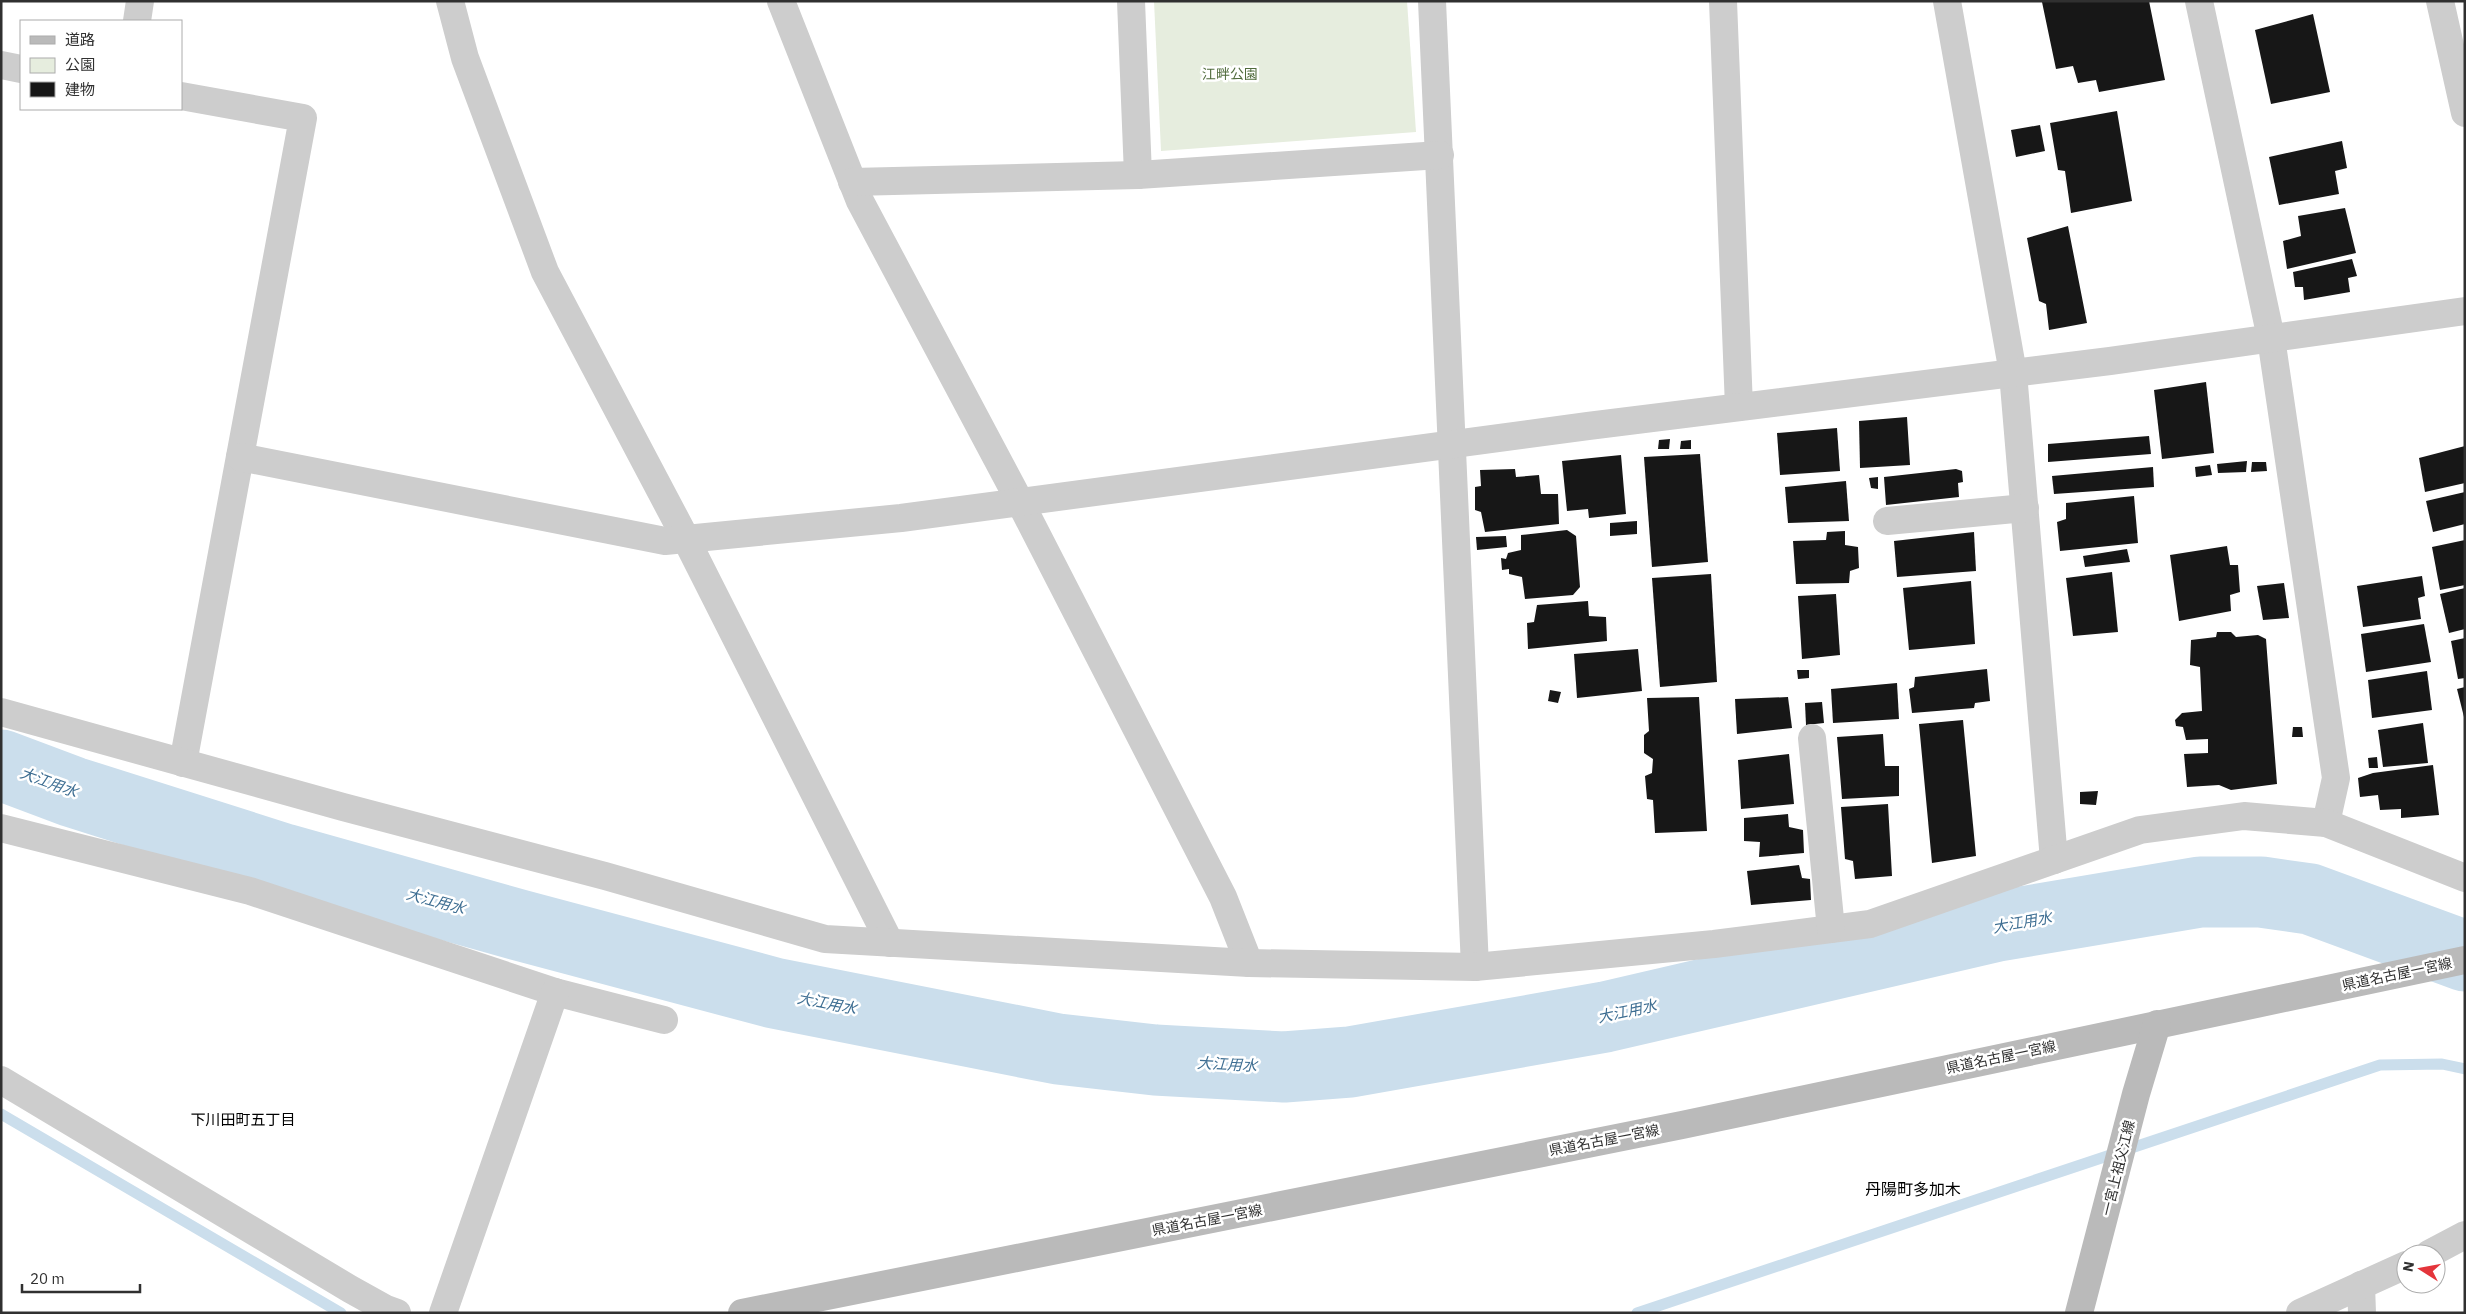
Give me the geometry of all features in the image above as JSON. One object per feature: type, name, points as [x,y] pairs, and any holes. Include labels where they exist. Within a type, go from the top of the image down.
[{"type":"main road","name":"県道名古屋一宮線","points":[[742,1313],[1662,1128],[2465,960]]},
{"type":"main road","name":"一宮上祖父江線","points":[[2079,1313],[2136,1094],[2157,1024]]},
{"type":"street","points":[[137,20],[140,1]]},
{"type":"street","points":[[450,1],[465,58],[545,272],[686,539],[890,943]]},
{"type":"street","points":[[781,1],[860,201],[1020,502],[1223,897],[1249,963]]},
{"type":"street","points":[[1130,1],[1138,175]]},
{"type":"street","points":[[1432,1],[1440,155],[1450,445],[1475,967]]},
{"type":"street","points":[[1723,1],[1739,408]]},
{"type":"street","points":[[1947,1],[2013,373],[2054,860]]},
{"type":"street","points":[[2199,1],[2271,338],[2336,778],[2326,823]]},
{"type":"street","points":[[2440,1],[2465,113]]},
{"type":"street","points":[[1,65],[20,69]]},
{"type":"street","points":[[182,96],[303,118],[183,762]]},
{"type":"street","points":[[852,182],[1138,175],[1440,155]]},
{"type":"street","points":[[240,457],[665,541],[901,518],[2013,373],[2465,311]]},
{"type":"street","points":[[1887,521],[2025,508]]},
{"type":"street","points":[[1,712],[343,808],[605,876],[825,939],[1249,963],[1475,967],[1714,944],[1870,924],[2140,830],[2244,816],[2326,823],[2465,878]]},
{"type":"street","points":[[1812,738],[1831,929]]},
{"type":"street","points":[[1,828],[250,891],[555,992],[664,1020]]},
{"type":"street","points":[[2424,862],[2465,856]]},
{"type":"street","points":[[443,1313],[555,992]]},
{"type":"street","points":[[1,1080],[350,1289],[397,1313]]},
{"type":"street","points":[[2446,1245],[2465,1235]]},
{"type":"street","points":[[2300,1313],[2396,1270]]},
{"type":"street","points":[[2361,1286],[2362,1313]]},
{"type":"green space","name":"江畔公園","points":[[1154,1],[1407,1],[1416,132],[1161,151]]},
{"type":"building","points":[[2149,1],[2165,80],[2099,92],[2096,80],[2078,83],[2073,66],[2056,69],[2042,2]]},
{"type":"building","points":[[2313,14],[2330,92],[2271,104],[2255,30]]},
{"type":"building","points":[[2117,111],[2132,201],[2071,213],[2065,171],[2058,170],[2050,123]]},
{"type":"building","points":[[2040,125],[2045,151],[2016,157],[2011,130]]},
{"type":"building","points":[[2342,141],[2347,168],[2335,171],[2339,194],[2279,205],[2269,157]]},
{"type":"building","points":[[2345,208],[2356,253],[2287,269],[2283,241],[2301,236],[2298,216]]},
{"type":"building","points":[[2068,226],[2087,323],[2049,330],[2046,304],[2039,301],[2027,238]]},
{"type":"building","points":[[2352,259],[2357,276],[2348,278],[2350,292],[2304,300],[2303,287],[2295,287],[2293,272]]},
{"type":"building","points":[[2206,382],[2214,453],[2162,459],[2154,390]]},
{"type":"building","points":[[1907,417],[1910,465],[1860,468],[1859,421]]},
{"type":"building","points":[[1837,428],[1840,471],[1780,475],[1777,433]]},
{"type":"building","points":[[2149,436],[2151,454],[2048,462],[2048,444]]},
{"type":"building","points":[[1670,439],[1669,449],[1658,449],[1659,440]]},
{"type":"building","points":[[1691,440],[1691,449],[1680,449],[1681,441]]},
{"type":"building","points":[[2465,446],[2465,483],[2425,492],[2419,458]]},
{"type":"building","points":[[1700,454],[1708,562],[1652,567],[1644,457]]},
{"type":"building","points":[[1621,455],[1626,514],[1589,518],[1588,509],[1567,511],[1562,461]]},
{"type":"building","points":[[2247,461],[2246,472],[2218,473],[2217,464]]},
{"type":"building","points":[[2252,462],[2266,462],[2267,471],[2251,472]]},
{"type":"building","points":[[2210,465],[2212,475],[2196,477],[2195,467]]},
{"type":"building","points":[[2153,467],[2154,487],[2054,494],[2052,476]]},
{"type":"building","points":[[1515,469],[1516,477],[1539,475],[1541,494],[1558,494],[1559,524],[1485,532],[1481,512],[1475,510],[1475,487],[1481,486],[1480,470]]},
{"type":"building","points":[[1956,469],[1962,471],[1963,482],[1958,483],[1959,497],[1886,505],[1884,477]]},
{"type":"building","points":[[1878,477],[1878,489],[1871,488],[1869,478]]},
{"type":"building","points":[[1846,481],[1849,521],[1788,523],[1785,487]]},
{"type":"building","points":[[2465,492],[2465,524],[2433,532],[2426,501]]},
{"type":"building","points":[[2134,496],[2138,543],[2060,551],[2057,522],[2066,519],[2066,503]]},
{"type":"building","points":[[1637,521],[1637,534],[1610,536],[1610,523]]},
{"type":"building","points":[[1567,530],[1576,536],[1580,587],[1573,595],[1525,599],[1522,577],[1509,574],[1509,569],[1502,570],[1501,558],[1506,559],[1508,553],[1521,550],[1521,535]]},
{"type":"building","points":[[1845,531],[1845,545],[1858,547],[1859,568],[1850,571],[1849,583],[1796,584],[1793,541],[1826,540],[1827,532]]},
{"type":"building","points":[[1974,532],[1976,571],[1897,577],[1894,541]]},
{"type":"building","points":[[1506,536],[1507,547],[1477,550],[1476,537]]},
{"type":"building","points":[[2465,540],[2465,585],[2440,590],[2432,547]]},
{"type":"building","points":[[2227,546],[2230,565],[2238,565],[2240,592],[2230,595],[2231,611],[2179,621],[2170,555]]},
{"type":"building","points":[[2127,549],[2130,562],[2085,567],[2083,556]]},
{"type":"building","points":[[2112,572],[2118,632],[2073,636],[2066,578]]},
{"type":"building","points":[[1711,574],[1717,682],[1660,687],[1652,578]]},
{"type":"building","points":[[2422,576],[2425,596],[2418,598],[2421,619],[2363,627],[2357,586]]},
{"type":"building","points":[[1971,581],[1975,644],[1909,650],[1903,588]]},
{"type":"building","points":[[2284,583],[2289,618],[2263,620],[2257,586]]},
{"type":"building","points":[[2465,588],[2465,629],[2449,633],[2440,594]]},
{"type":"building","points":[[1836,594],[1840,655],[1802,659],[1798,596]]},
{"type":"building","points":[[1588,601],[1589,616],[1606,617],[1607,641],[1528,649],[1527,623],[1534,622],[1537,605]]},
{"type":"building","points":[[2424,624],[2431,662],[2366,672],[2361,634]]},
{"type":"building","points":[[2217,632],[2231,632],[2236,637],[2258,635],[2266,639],[2277,784],[2231,790],[2219,785],[2187,787],[2184,754],[2208,753],[2208,739],[2186,740],[2183,727],[2176,726],[2175,720],[2182,713],[2202,711],[2200,667],[2190,665],[2191,640],[2216,637]]},
{"type":"building","points":[[2465,638],[2465,678],[2458,679],[2451,641]]},
{"type":"building","points":[[1638,649],[1642,691],[1577,698],[1574,654]]},
{"type":"building","points":[[1987,669],[1990,701],[1975,703],[1974,708],[1912,713],[1909,689],[1914,687],[1915,677]]},
{"type":"building","points":[[1797,670],[1809,670],[1809,678],[1798,679]]},
{"type":"building","points":[[2427,671],[2432,710],[2372,718],[2368,680]]},
{"type":"building","points":[[1897,683],[1899,719],[1833,723],[1831,689]]},
{"type":"building","points":[[2465,687],[2465,717],[2464,717],[2457,689]]},
{"type":"building","points":[[1550,690],[1561,692],[1558,703],[1548,701]]},
{"type":"building","points":[[1699,697],[1707,831],[1655,833],[1653,800],[1647,799],[1645,776],[1652,773],[1653,759],[1644,753],[1644,735],[1649,731],[1647,698]]},
{"type":"building","points":[[1788,697],[1792,728],[1737,734],[1735,699]]},
{"type":"building","points":[[1822,702],[1824,723],[1806,725],[1805,703]]},
{"type":"building","points":[[1963,720],[1976,856],[1932,863],[1919,724]]},
{"type":"building","points":[[2423,723],[2428,763],[2383,767],[2378,730]]},
{"type":"building","points":[[2293,727],[2302,727],[2303,737],[2292,737]]},
{"type":"building","points":[[1883,734],[1885,766],[1899,766],[1899,796],[1842,799],[1837,737]]},
{"type":"building","points":[[1789,754],[1794,804],[1741,809],[1738,760]]},
{"type":"building","points":[[2377,757],[2378,768],[2369,768],[2368,758]]},
{"type":"building","points":[[2433,765],[2439,815],[2401,818],[2401,809],[2380,810],[2378,795],[2360,797],[2358,778],[2373,773]]},
{"type":"building","points":[[2098,791],[2096,805],[2080,804],[2080,792]]},
{"type":"building","points":[[1888,804],[1892,876],[1855,879],[1853,861],[1845,859],[1841,807]]},
{"type":"building","points":[[1788,814],[1789,827],[1803,830],[1804,853],[1759,857],[1760,842],[1744,841],[1744,818]]},
{"type":"building","points":[[1799,865],[1802,878],[1810,879],[1811,900],[1751,905],[1747,871]]},
{"type":"waterway","name":"大江用水","points":[[1,765],[73,792],[284,859],[519,925],[774,993],[1058,1049],[1155,1060],[1284,1067],[1350,1062],[1605,1017],[1998,926],[2200,892],[2261,892],[2310,899],[2465,956]]},
{"type":"waterway","points":[[1637,1313],[2380,1065],[2442,1064],[2465,1069]]},
{"type":"waterway","points":[[1,1114],[341,1313]]},
{"type":"district","name":"下川田町五丁目","points":[[243,1119]]},
{"type":"district","name":"丹陽町多加木","points":[[1913,1189]]}]
